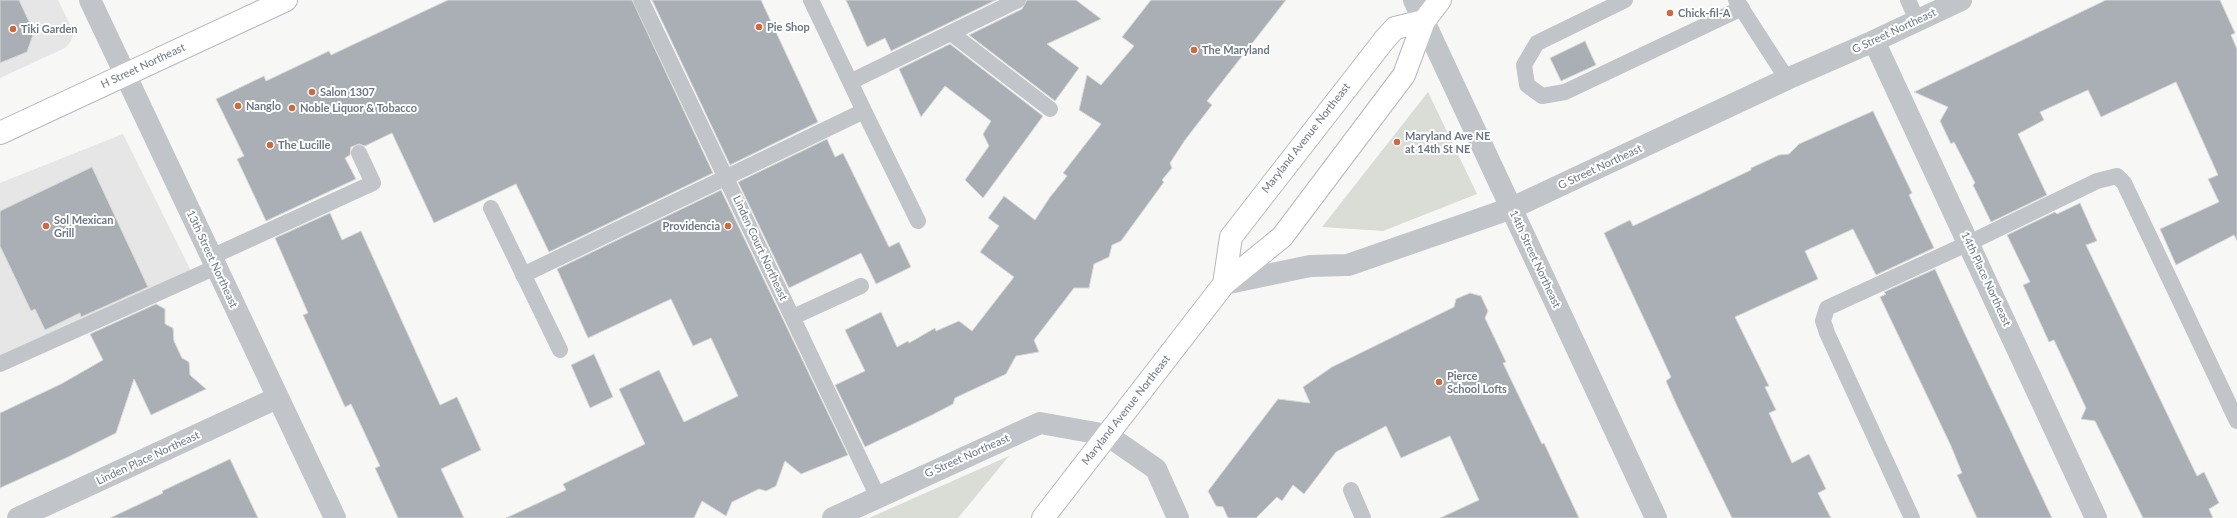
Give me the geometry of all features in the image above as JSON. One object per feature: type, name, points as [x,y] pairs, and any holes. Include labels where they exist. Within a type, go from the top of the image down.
[{"type":"main road","name":"H Street Northeast","points":[[0,133],[286,0]]},
{"type":"main road","name":"Maryland Avenue Northeast","points":[[1043,518],[1224,284],[1282,237],[1404,75],[1424,21],[1440,0]]},
{"type":"main road","name":"Maryland Avenue Northeast","points":[[1224,284],[1231,237],[1384,39],[1395,28],[1424,21]]},
{"type":"street","name":"13th Street Northeast","points":[[90,0],[335,518]]},
{"type":"street","name":"14th Street Northeast","points":[[1414,0],[1656,518]]},
{"type":"street","name":"G Street Northeast","points":[[1224,284],[1310,266],[1348,265],[1512,208],[1960,0]]},
{"type":"street","name":"14th Place Northeast","points":[[1874,41],[2096,518]]},
{"type":"street","name":"Linden Place Northeast","points":[[18,518],[277,398]]},
{"type":"street","name":"G Street Northeast","points":[[833,518],[1040,423],[1107,435]]},
{"type":"street","points":[[1107,435],[1156,469],[1178,518]]},
{"type":"lane","name":"Linden Court Northeast","points":[[641,0],[878,497]]},
{"type":"lane","points":[[811,0],[918,221]]},
{"type":"lane","points":[[850,82],[1018,0]]},
{"type":"lane","points":[[1625,0],[1537,43],[1524,65],[1527,85],[1542,96],[1565,92],[1739,4],[1787,79]]},
{"type":"lane","points":[[1908,0],[1917,20]]},
{"type":"lane","points":[[951,32],[1050,109]]},
{"type":"lane","points":[[523,275],[864,111]]},
{"type":"lane","points":[[0,364],[213,262],[373,183],[359,153]]},
{"type":"lane","points":[[1912,518],[1823,321],[1827,308],[1969,244],[2097,182],[2117,176],[2124,183],[2237,421]]},
{"type":"lane","points":[[491,208],[560,350]]},
{"type":"lane","points":[[793,317],[861,286]]},
{"type":"lane","points":[[1351,490],[1363,518]]},
{"type":"shaded area","points":[[0,0],[58,0],[74,33],[71,41],[65,48],[0,78]]},
{"type":"shaded area","points":[[1428,92],[1477,194],[1383,231],[1322,227]]},
{"type":"shaded area","points":[[123,134],[192,273],[0,358],[0,183]]},
{"type":"shaded area","points":[[1009,456],[958,518],[869,518]]},
{"type":"building","points":[[0,0],[19,0],[34,32],[27,52],[0,63]]},
{"type":"building","points":[[448,0],[632,0],[713,173],[549,252],[516,184],[434,223],[392,133],[365,146],[359,144],[351,147],[350,155],[345,158],[356,179],[266,221],[237,159],[244,156],[216,99],[264,76],[266,81],[329,51],[331,55]]},
{"type":"building","points":[[652,0],[761,0],[818,122],[730,165]]},
{"type":"building","points":[[846,0],[996,0],[891,51],[885,38],[867,47]]},
{"type":"building","points":[[1027,0],[1076,0],[1101,19],[1047,44],[1079,68],[1055,101],[969,35],[1022,9]]},
{"type":"building","points":[[1151,0],[1286,0],[1207,101],[1212,105],[1185,140],[1170,163],[1172,168],[1162,180],[1164,182],[1121,241],[1112,245],[1109,257],[1094,264],[1089,288],[1074,288],[1034,340],[1039,352],[1016,356],[1006,374],[955,398],[953,404],[932,415],[865,447],[835,385],[865,371],[845,330],[881,312],[897,347],[908,341],[909,343],[935,328],[936,331],[959,321],[972,331],[1014,277],[980,252],[999,226],[988,218],[1004,196],[1035,220],[1050,197],[1067,176],[1063,173],[1101,124],[1079,110],[1087,75],[1101,85],[1134,46],[1122,37]]},
{"type":"building","points":[[2106,0],[2220,0],[2235,33],[2231,35],[2237,49],[2237,241],[2234,235],[2176,265],[2160,229],[2219,202],[2208,179],[2218,175],[2176,82],[2101,117],[2088,90],[2040,112],[2044,120],[2018,134],[2047,195],[1991,222],[1973,185],[1975,183],[1954,142],[1951,144],[1940,121],[1948,107],[1914,92]]},
{"type":"building","points":[[1585,41],[1596,65],[1561,81],[1550,58]]},
{"type":"building","points":[[950,44],[1043,116],[983,198],[965,180],[989,146],[983,134],[991,121],[945,86],[921,117],[899,69]]},
{"type":"building","points":[[1873,111],[1912,193],[1909,195],[1934,248],[1876,275],[1853,229],[1805,251],[1818,279],[1735,317],[1769,386],[1765,387],[1776,410],[1769,413],[1792,463],[1809,454],[1826,489],[1818,493],[1831,518],[1732,518],[1677,406],[1666,381],[1671,377],[1604,233],[1630,220],[1633,226],[1751,170],[1751,168],[1779,155],[1789,154],[1799,144]]},
{"type":"building","points":[[827,139],[835,157],[843,153],[889,247],[899,242],[911,267],[876,284],[861,253],[789,288],[738,182]]},
{"type":"building","points":[[92,167],[148,287],[81,317],[80,313],[45,330],[35,309],[31,311],[0,246],[0,211]]},
{"type":"building","points":[[721,190],[848,455],[801,474],[785,461],[776,486],[766,491],[759,489],[732,502],[726,516],[702,501],[694,518],[506,518],[566,490],[563,484],[645,444],[619,389],[659,370],[684,422],[738,396],[711,338],[693,346],[671,299],[588,338],[557,269]]},
{"type":"building","points":[[2080,203],[2097,241],[2086,245],[2197,476],[2204,472],[2219,503],[2209,509],[2213,518],[2143,518],[2095,421],[2081,419],[2086,408],[2054,340],[2049,342],[2023,285],[2030,282],[2007,235],[2055,212],[2057,214]]},
{"type":"building","points":[[330,213],[342,240],[361,231],[440,405],[457,397],[481,450],[441,469],[464,518],[398,518],[375,468],[380,466],[351,404],[345,407],[303,315],[308,313],[275,238]]},
{"type":"building","points":[[1935,269],[2052,518],[1977,518],[1957,475],[1962,473],[1951,446],[1880,297],[1886,294],[1884,292]]},
{"type":"building","points":[[1470,293],[1481,296],[1488,311],[1485,318],[1506,362],[1503,363],[1542,444],[1544,443],[1579,518],[1440,518],[1479,500],[1450,436],[1401,458],[1386,426],[1336,452],[1304,494],[1293,485],[1282,501],[1277,497],[1256,518],[1228,518],[1223,507],[1216,506],[1208,491],[1278,399],[1310,403],[1303,387],[1332,367],[1454,307],[1456,299]]},
{"type":"building","points":[[156,304],[165,309],[165,324],[173,328],[174,341],[182,358],[189,362],[190,375],[206,389],[151,415],[134,379],[116,433],[0,488],[0,413],[61,384],[103,360],[90,334]]},
{"type":"building","points":[[594,354],[613,397],[590,408],[571,365]]},
{"type":"building","points":[[230,459],[258,518],[110,518],[163,493],[162,491]]},
{"type":"place","name":"Chick-fil-A","points":[[1670,13]]},
{"type":"place","name":"Pie Shop","points":[[759,27]]},
{"type":"place","name":"Tiki Garden","points":[[13,29]]},
{"type":"place","name":"The Maryland","points":[[1194,50]]},
{"type":"place","name":"Salon 1307","points":[[312,92]]},
{"type":"place","name":"Nanglo","points":[[238,106]]},
{"type":"place","name":"Noble Liquor & Tobacco","points":[[292,108]]},
{"type":"place","name":"Maryland Ave NE at 14th St NE","points":[[1397,142]]},
{"type":"place","name":"The Lucille","points":[[270,145]]},
{"type":"place","name":"Sol Mexican Grill","points":[[46,226]]},
{"type":"place","name":"Providencia","points":[[728,226]]},
{"type":"place","name":"Pierce School Lofts","points":[[1439,382]]}]
